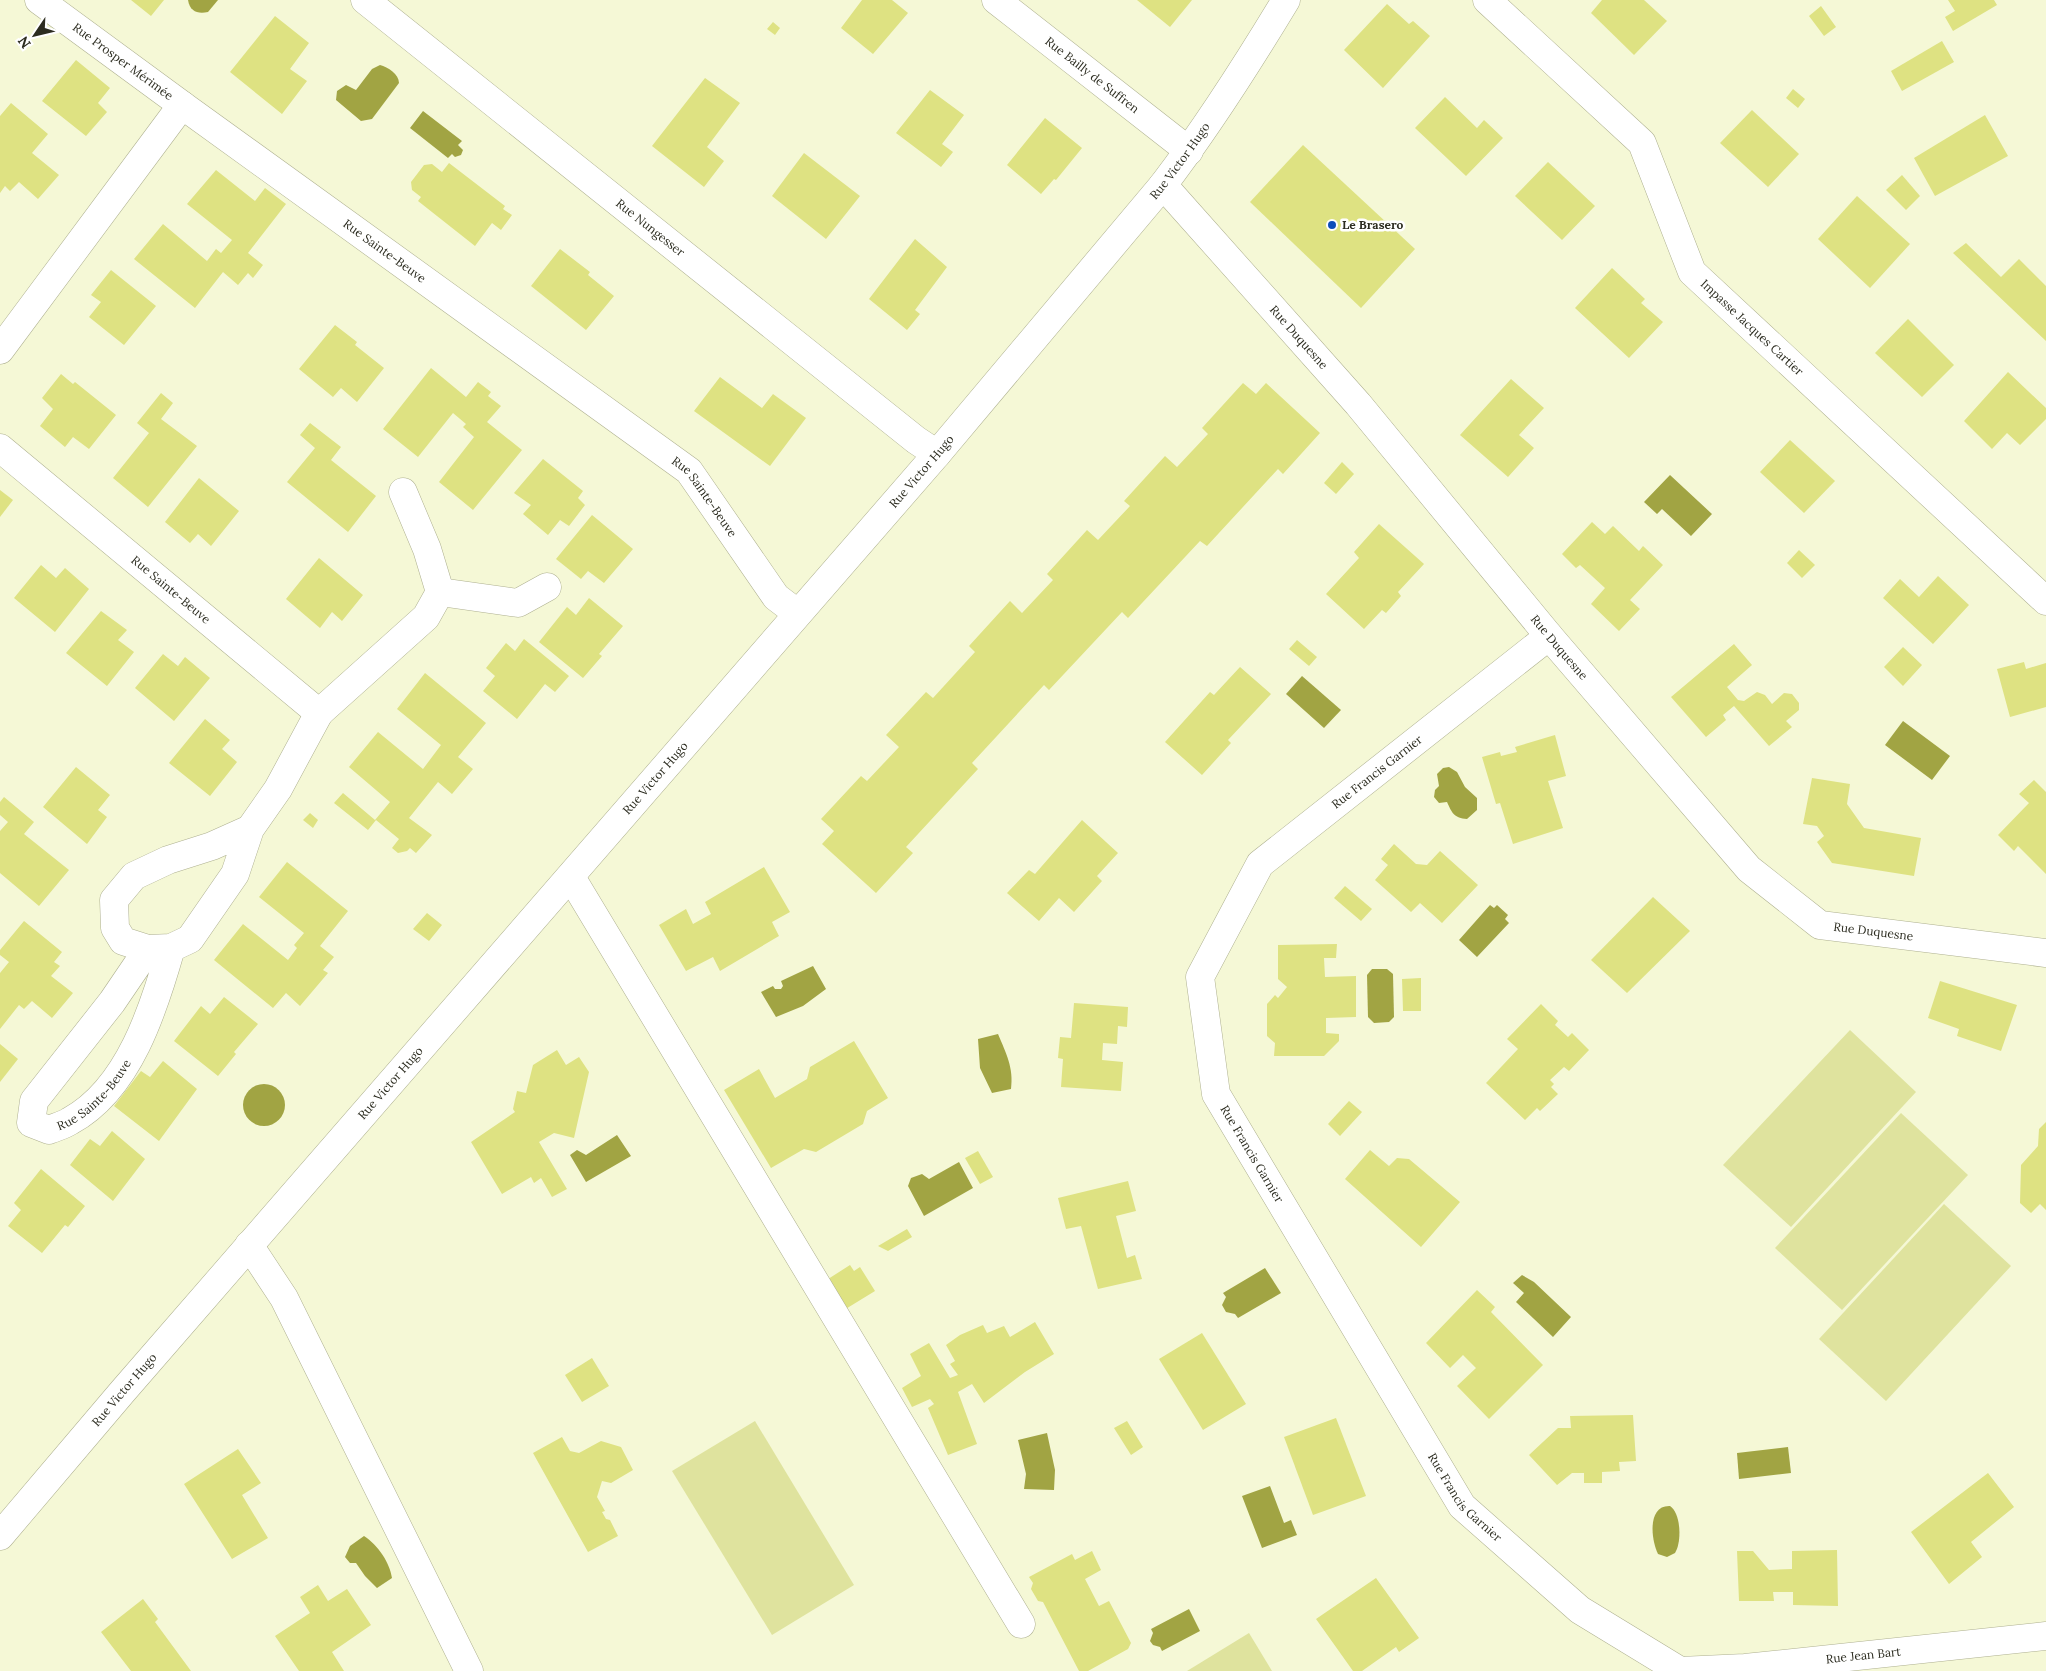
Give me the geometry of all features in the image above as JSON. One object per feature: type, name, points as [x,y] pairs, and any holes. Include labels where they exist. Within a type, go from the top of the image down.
[{"type":"street","name":"Rue Prosper Mérimée","points":[[40,0],[182,105]]},
{"type":"street","name":"Rue Nungesser","points":[[365,0],[900,427],[937,454]]},
{"type":"street","name":"Rue Bailly de Suffren","points":[[996,0],[1189,152]]},
{"type":"street","name":"Rue Victor Hugo","points":[[0,1536],[249,1245],[937,454],[1163,185],[1189,152],[1286,0]]},
{"type":"street","name":"Impasse Jacques Cartier","points":[[1487,0],[1642,143],[1692,272],[2046,601]]},
{"type":"street","points":[[0,350],[182,105]]},
{"type":"street","name":"Rue Sainte-Beuve","points":[[182,105],[689,471],[776,598],[797,613]]},
{"type":"street","name":"Rue Duquesne","points":[[1163,185],[1358,404],[1549,636],[1749,869],[1820,925],[2046,953]]},
{"type":"street","name":"Rue Sainte-Beuve","points":[[0,448],[319,714]]},
{"type":"street","points":[[403,492],[427,549],[440,592],[518,603],[547,587]]},
{"type":"street","name":"Rue Sainte-Beuve","points":[[159,948],[146,1025],[119,1074],[92,1105],[70,1122],[48,1130],[31,1123],[34,1101],[112,1002],[159,948],[190,939],[207,916],[235,874],[250,829],[278,789],[319,714],[426,617],[440,592]]},
{"type":"street","name":"Rue Francis Garnier","points":[[1549,636],[1260,864],[1200,977],[1216,1094],[1462,1506],[1580,1610],[1680,1671]]},
{"type":"street","points":[[159,948],[123,941],[115,928],[114,900],[134,876],[168,860],[212,846],[250,829]]},
{"type":"street","points":[[571,877],[1021,1624]]},
{"type":"street","points":[[249,1245],[284,1298],[470,1671]]},
{"type":"street","name":"Rue Jean Bart","points":[[1680,1671],[1745,1668],[2046,1636]]},
{"type":"green space","points":[[1850,1030],[1916,1092],[1791,1227],[1723,1165]]},
{"type":"green space","points":[[1901,1113],[1968,1175],[1842,1310],[1775,1248]]},
{"type":"green space","points":[[1944,1204],[2011,1266],[1886,1401],[1819,1339]]},
{"type":"green space","points":[[755,1421],[854,1585],[772,1635],[672,1471]]},
{"type":"green space","points":[[1249,1633],[1272,1671],[1187,1671]]},
{"type":"shaded area","points":[[188,0],[218,0],[208,12],[201,13],[193,10]]},
{"type":"shaded area","points":[[380,65],[392,71],[399,80],[399,83],[372,119],[361,121],[336,100],[337,91],[346,85],[356,90],[372,69]]},
{"type":"shaded area","points":[[423,111],[462,141],[458,145],[463,150],[461,155],[455,157],[452,154],[448,158],[410,128]]},
{"type":"shaded area","points":[[1670,475],[1712,514],[1691,536],[1662,509],[1657,514],[1644,502]]},
{"type":"shaded area","points":[[1302,676],[1341,710],[1324,728],[1286,694]]},
{"type":"shaded area","points":[[1903,721],[1950,756],[1932,780],[1885,745]]},
{"type":"shaded area","points":[[1449,767],[1457,772],[1465,787],[1477,798],[1477,810],[1467,819],[1456,816],[1447,802],[1439,803],[1434,797],[1435,790],[1439,786],[1437,774],[1443,768]]},
{"type":"shaded area","points":[[1490,905],[1494,908],[1497,905],[1508,915],[1505,919],[1509,923],[1477,957],[1459,940]]},
{"type":"shaded area","points":[[813,966],[826,989],[803,1006],[776,1017],[761,992],[773,986],[775,989],[781,989],[783,986],[781,981]]},
{"type":"shaded area","points":[[1372,969],[1387,969],[1393,974],[1394,1017],[1389,1022],[1374,1023],[1368,1017],[1367,975]]},
{"type":"shaded area","points":[[998,1034],[1010,1067],[1012,1081],[1011,1089],[992,1093],[980,1068],[978,1039]]},
{"type":"shaded area","points":[[268,1084],[276,1087],[282,1093],[285,1105],[282,1117],[276,1123],[260,1126],[252,1123],[246,1117],[243,1101],[246,1093],[252,1087]]},
{"type":"shaded area","points":[[617,1135],[631,1156],[586,1182],[570,1155],[577,1150],[586,1155]]},
{"type":"shaded area","points":[[959,1162],[973,1188],[924,1216],[908,1186],[911,1178],[922,1174],[929,1179]]},
{"type":"shaded area","points":[[1265,1268],[1281,1293],[1238,1318],[1235,1314],[1226,1312],[1222,1305],[1226,1297],[1223,1293]]},
{"type":"shaded area","points":[[1522,1275],[1534,1282],[1571,1317],[1553,1337],[1516,1302],[1524,1293],[1513,1283]]},
{"type":"shaded area","points":[[1047,1433],[1055,1470],[1054,1490],[1024,1489],[1026,1474],[1018,1440]]},
{"type":"shaded area","points":[[1788,1447],[1791,1473],[1739,1479],[1737,1453]]},
{"type":"shaded area","points":[[1270,1486],[1284,1523],[1291,1520],[1297,1535],[1262,1548],[1242,1496]]},
{"type":"shaded area","points":[[1670,1506],[1674,1510],[1678,1521],[1679,1542],[1675,1553],[1667,1557],[1658,1554],[1654,1540],[1653,1524],[1657,1511],[1663,1507]]},
{"type":"shaded area","points":[[364,1536],[378,1549],[386,1560],[391,1572],[392,1578],[377,1588],[356,1563],[350,1563],[345,1557],[350,1546]]},
{"type":"shaded area","points":[[1189,1609],[1200,1631],[1162,1651],[1160,1647],[1153,1645],[1150,1641],[1153,1633],[1151,1629]]},
{"type":"building","points":[[131,0],[164,0],[151,16]]},
{"type":"building","points":[[862,0],[892,0],[908,13],[873,54],[841,28]]},
{"type":"building","points":[[1137,0],[1192,0],[1170,27]]},
{"type":"building","points":[[1602,0],[1644,0],[1667,21],[1634,55],[1591,13]]},
{"type":"building","points":[[1948,0],[1994,0],[1997,5],[1953,31],[1945,17],[1955,11]]},
{"type":"building","points":[[1387,4],[1409,24],[1413,21],[1430,36],[1383,88],[1344,50]]},
{"type":"building","points":[[1821,6],[1836,27],[1824,36],[1809,16]]},
{"type":"building","points":[[275,16],[309,43],[290,69],[307,81],[282,114],[230,72]]},
{"type":"building","points":[[773,22],[780,28],[775,35],[767,29]]},
{"type":"building","points":[[1942,41],[1954,62],[1902,91],[1891,71]]},
{"type":"building","points":[[76,60],[110,88],[98,103],[107,112],[86,136],[42,101]]},
{"type":"building","points":[[705,78],[740,103],[707,147],[724,161],[704,187],[652,146]]},
{"type":"building","points":[[1793,89],[1805,99],[1798,108],[1786,98]]},
{"type":"building","points":[[930,90],[964,115],[942,144],[953,152],[941,167],[896,133]]},
{"type":"building","points":[[1445,97],[1477,128],[1484,120],[1503,138],[1466,176],[1415,128]]},
{"type":"building","points":[[11,103],[48,134],[32,153],[59,175],[38,199],[19,182],[10,191],[5,186],[0,193],[0,116]]},
{"type":"building","points":[[1752,110],[1799,154],[1768,187],[1720,143]]},
{"type":"building","points":[[1985,115],[2008,156],[1935,196],[1914,158]]},
{"type":"building","points":[[1045,118],[1082,148],[1056,180],[1054,179],[1041,194],[1007,165]]},
{"type":"building","name":"Le Brasero","points":[[1303,145],[1415,249],[1361,308],[1250,202]]},
{"type":"building","points":[[804,153],[860,196],[826,239],[772,196]]},
{"type":"building","points":[[1548,162],[1595,206],[1562,240],[1515,196]]},
{"type":"building","points":[[449,163],[505,206],[503,209],[512,215],[501,230],[492,223],[475,246],[418,201],[421,197],[412,190],[411,182],[424,165],[432,164],[442,172]]},
{"type":"building","points":[[216,170],[255,201],[265,188],[286,204],[248,253],[263,265],[253,278],[248,273],[238,285],[223,272],[195,308],[134,259],[163,224],[207,261],[216,249],[221,253],[232,240],[187,204]]},
{"type":"building","points":[[1902,175],[1920,196],[1906,210],[1886,190]]},
{"type":"building","points":[[1857,196],[1910,244],[1870,288],[1818,239]]},
{"type":"building","points":[[915,239],[947,267],[915,310],[920,314],[907,330],[869,299]]},
{"type":"building","points":[[1966,243],[2001,277],[2019,259],[2046,286],[2046,341],[1953,253]]},
{"type":"building","points":[[560,249],[590,272],[588,275],[614,296],[586,330],[531,286]]},
{"type":"building","points":[[1612,268],[1645,299],[1641,303],[1663,322],[1629,358],[1575,308]]},
{"type":"building","points":[[111,270],[156,306],[124,345],[89,317],[101,302],[91,295]]},
{"type":"building","points":[[1908,319],[1954,365],[1922,397],[1875,353]]},
{"type":"building","points":[[335,325],[357,342],[355,345],[384,368],[357,402],[341,388],[333,397],[299,369]]},
{"type":"building","points":[[431,368],[466,397],[478,382],[491,392],[488,396],[501,406],[487,422],[522,450],[473,510],[439,482],[474,437],[463,427],[466,424],[453,413],[418,457],[383,429]]},
{"type":"building","points":[[2008,372],[2046,408],[2046,419],[2020,445],[2007,433],[1992,449],[1964,421]]},
{"type":"building","points":[[61,374],[73,384],[75,382],[116,415],[89,449],[73,437],[65,447],[40,426],[53,409],[42,398]]},
{"type":"building","points":[[720,377],[762,408],[773,394],[806,418],[770,466],[694,411]]},
{"type":"building","points":[[1511,379],[1544,408],[1519,435],[1534,448],[1508,477],[1460,435]]},
{"type":"building","points":[[1243,383],[1256,394],[1266,383],[1320,433],[1283,474],[1278,469],[1207,546],[1200,541],[1128,618],[1122,612],[1049,690],[1044,685],[972,763],[978,769],[906,847],[913,853],[876,893],[822,844],[834,831],[821,819],[861,776],[867,781],[899,747],[886,735],[926,692],[933,698],[975,652],[969,646],[1010,601],[1022,613],[1053,580],[1047,574],[1087,530],[1098,540],[1130,506],[1124,501],[1165,456],[1177,467],[1208,434],[1202,428]]},
{"type":"building","points":[[161,393],[173,403],[161,419],[197,446],[148,507],[113,478],[149,433],[137,423]]},
{"type":"building","points":[[310,423],[341,447],[331,460],[376,496],[348,532],[287,482],[315,448],[300,435]]},
{"type":"building","points":[[1790,440],[1835,481],[1804,513],[1760,472]]},
{"type":"building","points":[[543,459],[583,491],[578,498],[585,505],[569,526],[560,520],[548,535],[523,514],[531,505],[514,493]]},
{"type":"building","points":[[1342,462],[1354,474],[1336,494],[1324,483]]},
{"type":"building","points":[[199,478],[239,511],[211,546],[198,534],[190,543],[165,522]]},
{"type":"building","points":[[0,490],[13,500],[0,517]]},
{"type":"building","points":[[592,515],[633,549],[604,583],[588,571],[581,579],[556,559]]},
{"type":"building","points":[[1592,522],[1605,534],[1613,526],[1639,551],[1643,546],[1663,565],[1630,600],[1640,609],[1619,631],[1591,604],[1605,588],[1580,565],[1576,568],[1562,554]]},
{"type":"building","points":[[1379,524],[1424,564],[1398,592],[1401,596],[1386,613],[1382,610],[1364,629],[1326,594],[1359,558],[1354,552]]},
{"type":"building","points":[[1799,550],[1815,565],[1802,578],[1787,563]]},
{"type":"building","points":[[319,558],[363,595],[342,621],[332,612],[320,628],[286,599]]},
{"type":"building","points":[[41,565],[56,578],[65,568],[89,589],[55,632],[14,598]]},
{"type":"building","points":[[1938,576],[1969,605],[1933,644],[1883,598],[1900,579],[1919,597]]},
{"type":"building","points":[[589,598],[623,626],[599,654],[602,656],[583,678],[539,642],[567,607],[576,615]]},
{"type":"building","points":[[101,611],[127,630],[118,640],[134,652],[107,686],[66,653]]},
{"type":"building","points":[[524,639],[569,676],[555,692],[545,684],[517,719],[483,691],[495,676],[486,668],[506,643],[515,651]]},
{"type":"building","points":[[1297,640],[1317,657],[1309,666],[1289,649]]},
{"type":"building","points":[[1734,644],[1752,665],[1727,687],[1738,700],[1744,701],[1757,692],[1765,695],[1772,704],[1784,693],[1792,694],[1799,703],[1799,710],[1786,721],[1792,727],[1769,746],[1734,706],[1723,715],[1726,720],[1706,737],[1671,697]]},
{"type":"building","points":[[1903,647],[1922,665],[1903,686],[1884,667]]},
{"type":"building","points":[[163,654],[178,666],[185,657],[210,678],[174,721],[135,688]]},
{"type":"building","points":[[2024,662],[2026,669],[2046,663],[2046,707],[2010,717],[1997,669]]},
{"type":"building","points":[[1240,667],[1271,694],[1228,740],[1231,743],[1202,775],[1165,742],[1210,692],[1214,695]]},
{"type":"building","points":[[425,673],[486,723],[458,757],[473,769],[452,794],[438,782],[409,818],[432,835],[416,853],[410,848],[407,851],[398,853],[392,848],[399,839],[376,820],[368,830],[334,803],[343,793],[375,820],[390,802],[349,767],[378,732],[423,769],[441,745],[397,709]]},
{"type":"building","points":[[205,719],[230,740],[222,749],[237,762],[210,796],[169,763]]},
{"type":"building","points":[[1555,735],[1566,776],[1548,781],[1563,828],[1513,844],[1500,803],[1496,804],[1482,757],[1500,752],[1501,756],[1517,752],[1515,747]]},
{"type":"building","points":[[76,767],[110,795],[98,810],[107,817],[87,844],[43,807]]},
{"type":"building","points":[[1812,778],[1850,784],[1847,804],[1864,828],[1921,838],[1914,876],[1832,863],[1817,842],[1824,836],[1817,826],[1803,824]]},
{"type":"building","points":[[2034,780],[2046,792],[2046,874],[2018,846],[2014,851],[1998,835],[2029,803],[2019,794]]},
{"type":"building","points":[[4,797],[34,822],[24,834],[69,870],[39,906],[0,873],[0,831],[8,822],[0,815],[0,802]]},
{"type":"building","points":[[310,813],[318,820],[313,828],[303,820]]},
{"type":"building","points":[[1082,820],[1118,853],[1097,876],[1102,881],[1074,912],[1059,898],[1039,921],[1007,893],[1029,870],[1035,874]]},
{"type":"building","points":[[1394,844],[1416,864],[1427,865],[1440,851],[1478,885],[1442,923],[1420,903],[1411,912],[1375,880],[1388,865],[1381,859]]},
{"type":"building","points":[[287,862],[348,911],[320,946],[334,957],[323,970],[328,973],[300,1006],[286,993],[273,1008],[214,960],[243,924],[288,960],[297,948],[294,945],[304,933],[259,897]]},
{"type":"building","points":[[764,867],[790,912],[772,922],[779,936],[720,971],[713,957],[686,971],[659,925],[686,909],[693,924],[711,914],[705,902]]},
{"type":"building","points":[[1345,886],[1372,909],[1361,921],[1334,898]]},
{"type":"building","points":[[1653,897],[1690,931],[1627,993],[1591,960]]},
{"type":"building","points":[[427,913],[442,925],[429,941],[413,929]]},
{"type":"building","points":[[24,921],[62,952],[54,962],[60,966],[51,976],[73,993],[52,1018],[32,1001],[24,1009],[19,1005],[0,1029],[0,973],[9,962],[0,955],[0,950]]},
{"type":"building","points":[[1337,944],[1336,958],[1324,958],[1325,977],[1356,976],[1356,1017],[1326,1018],[1326,1033],[1339,1034],[1339,1041],[1324,1056],[1274,1056],[1275,1043],[1267,1036],[1267,1004],[1275,995],[1278,998],[1287,987],[1278,979],[1278,945]]},
{"type":"building","points":[[1421,978],[1421,1011],[1403,1011],[1402,979]]},
{"type":"building","points":[[1940,981],[2017,1005],[2001,1051],[1957,1036],[1959,1029],[1928,1018]]},
{"type":"building","points":[[224,997],[258,1024],[234,1052],[236,1054],[218,1076],[174,1041],[201,1006],[210,1014]]},
{"type":"building","points":[[1074,1003],[1128,1007],[1127,1027],[1118,1026],[1117,1044],[1103,1043],[1102,1060],[1123,1062],[1121,1091],[1061,1087],[1063,1059],[1058,1058],[1060,1037],[1071,1038]]},
{"type":"building","points":[[1541,1004],[1558,1021],[1555,1025],[1568,1037],[1572,1033],[1589,1050],[1569,1071],[1564,1067],[1550,1080],[1554,1084],[1551,1087],[1558,1094],[1540,1111],[1537,1108],[1525,1120],[1486,1083],[1518,1049],[1507,1039]]},
{"type":"building","points":[[854,1041],[888,1098],[867,1111],[863,1124],[816,1152],[804,1149],[771,1168],[724,1090],[759,1069],[775,1098],[807,1079],[810,1067]]},
{"type":"building","points":[[0,1044],[18,1059],[0,1082]]},
{"type":"building","points":[[557,1050],[566,1065],[579,1057],[589,1072],[574,1138],[554,1133],[539,1142],[567,1189],[552,1197],[541,1178],[534,1183],[531,1177],[502,1194],[471,1142],[515,1112],[513,1109],[517,1091],[526,1093],[533,1065]]},
{"type":"building","points":[[163,1061],[197,1089],[159,1141],[114,1106],[141,1071],[150,1077]]},
{"type":"building","points":[[1349,1101],[1362,1112],[1340,1136],[1328,1124]]},
{"type":"building","points":[[2046,1122],[2046,1210],[2040,1204],[2031,1213],[2020,1203],[2021,1165],[2038,1146],[2039,1129]]},
{"type":"building","points":[[112,1131],[145,1159],[113,1201],[70,1165],[90,1139],[100,1146]]},
{"type":"building","points":[[1370,1150],[1389,1166],[1397,1158],[1409,1159],[1460,1202],[1421,1247],[1345,1179]]},
{"type":"building","points":[[978,1151],[993,1177],[980,1184],[965,1158]]},
{"type":"building","points":[[41,1169],[85,1206],[68,1227],[65,1225],[42,1253],[8,1226],[21,1210],[14,1203]]},
{"type":"building","points":[[1128,1181],[1136,1211],[1116,1216],[1127,1258],[1135,1255],[1142,1279],[1098,1289],[1081,1226],[1066,1229],[1058,1198]]},
{"type":"building","points":[[907,1229],[912,1237],[888,1251],[878,1246]]},
{"type":"building","points":[[850,1265],[854,1271],[860,1267],[875,1291],[844,1310],[825,1281]]},
{"type":"building","points":[[1477,1290],[1495,1307],[1491,1312],[1543,1365],[1489,1419],[1457,1386],[1476,1368],[1463,1355],[1450,1368],[1426,1343]]},
{"type":"building","points":[[1035,1322],[1054,1354],[1025,1372],[984,1403],[972,1384],[958,1392],[977,1444],[948,1455],[928,1408],[934,1404],[930,1399],[912,1407],[902,1388],[921,1376],[910,1354],[929,1343],[950,1378],[958,1375],[950,1364],[955,1361],[946,1345],[960,1335],[983,1325],[987,1333],[1004,1326],[1010,1337]]},
{"type":"building","points":[[1202,1333],[1246,1404],[1203,1430],[1159,1359]]},
{"type":"building","points":[[592,1358],[609,1386],[582,1402],[565,1375]]},
{"type":"building","points":[[1633,1415],[1636,1461],[1619,1462],[1620,1471],[1602,1472],[1602,1483],[1584,1483],[1584,1473],[1572,1473],[1557,1485],[1529,1455],[1558,1428],[1571,1428],[1570,1416]]},
{"type":"building","points":[[1336,1418],[1366,1496],[1313,1515],[1284,1437]]},
{"type":"building","points":[[1127,1421],[1143,1447],[1131,1455],[1114,1428]]},
{"type":"building","points":[[562,1437],[570,1451],[579,1453],[601,1441],[621,1447],[633,1470],[611,1483],[602,1481],[597,1497],[605,1511],[602,1512],[606,1519],[610,1520],[618,1536],[588,1552],[533,1453]]},
{"type":"building","points":[[238,1449],[261,1483],[242,1495],[268,1538],[232,1559],[184,1484]]},
{"type":"building","points":[[1988,1473],[2014,1507],[1971,1542],[1982,1557],[1949,1584],[1911,1532]]},
{"type":"building","points":[[1837,1550],[1838,1606],[1793,1605],[1793,1592],[1773,1592],[1774,1601],[1739,1601],[1737,1551],[1753,1551],[1769,1570],[1792,1569],[1792,1551]]},
{"type":"building","points":[[1092,1551],[1101,1570],[1085,1579],[1099,1606],[1109,1601],[1131,1643],[1128,1649],[1088,1671],[1079,1671],[1043,1602],[1038,1601],[1031,1589],[1033,1583],[1029,1577],[1072,1554],[1075,1560]]},
{"type":"building","points":[[1376,1578],[1419,1638],[1399,1652],[1396,1647],[1362,1671],[1353,1671],[1316,1619]]},
{"type":"building","points":[[318,1585],[328,1601],[347,1589],[371,1625],[332,1652],[344,1671],[299,1671],[275,1636],[310,1613],[300,1597]]},
{"type":"building","points":[[143,1599],[158,1619],[155,1622],[191,1671],[131,1671],[101,1632]]},
{"type":"place","name":"Le Brasero","points":[[1332,225]]}]
